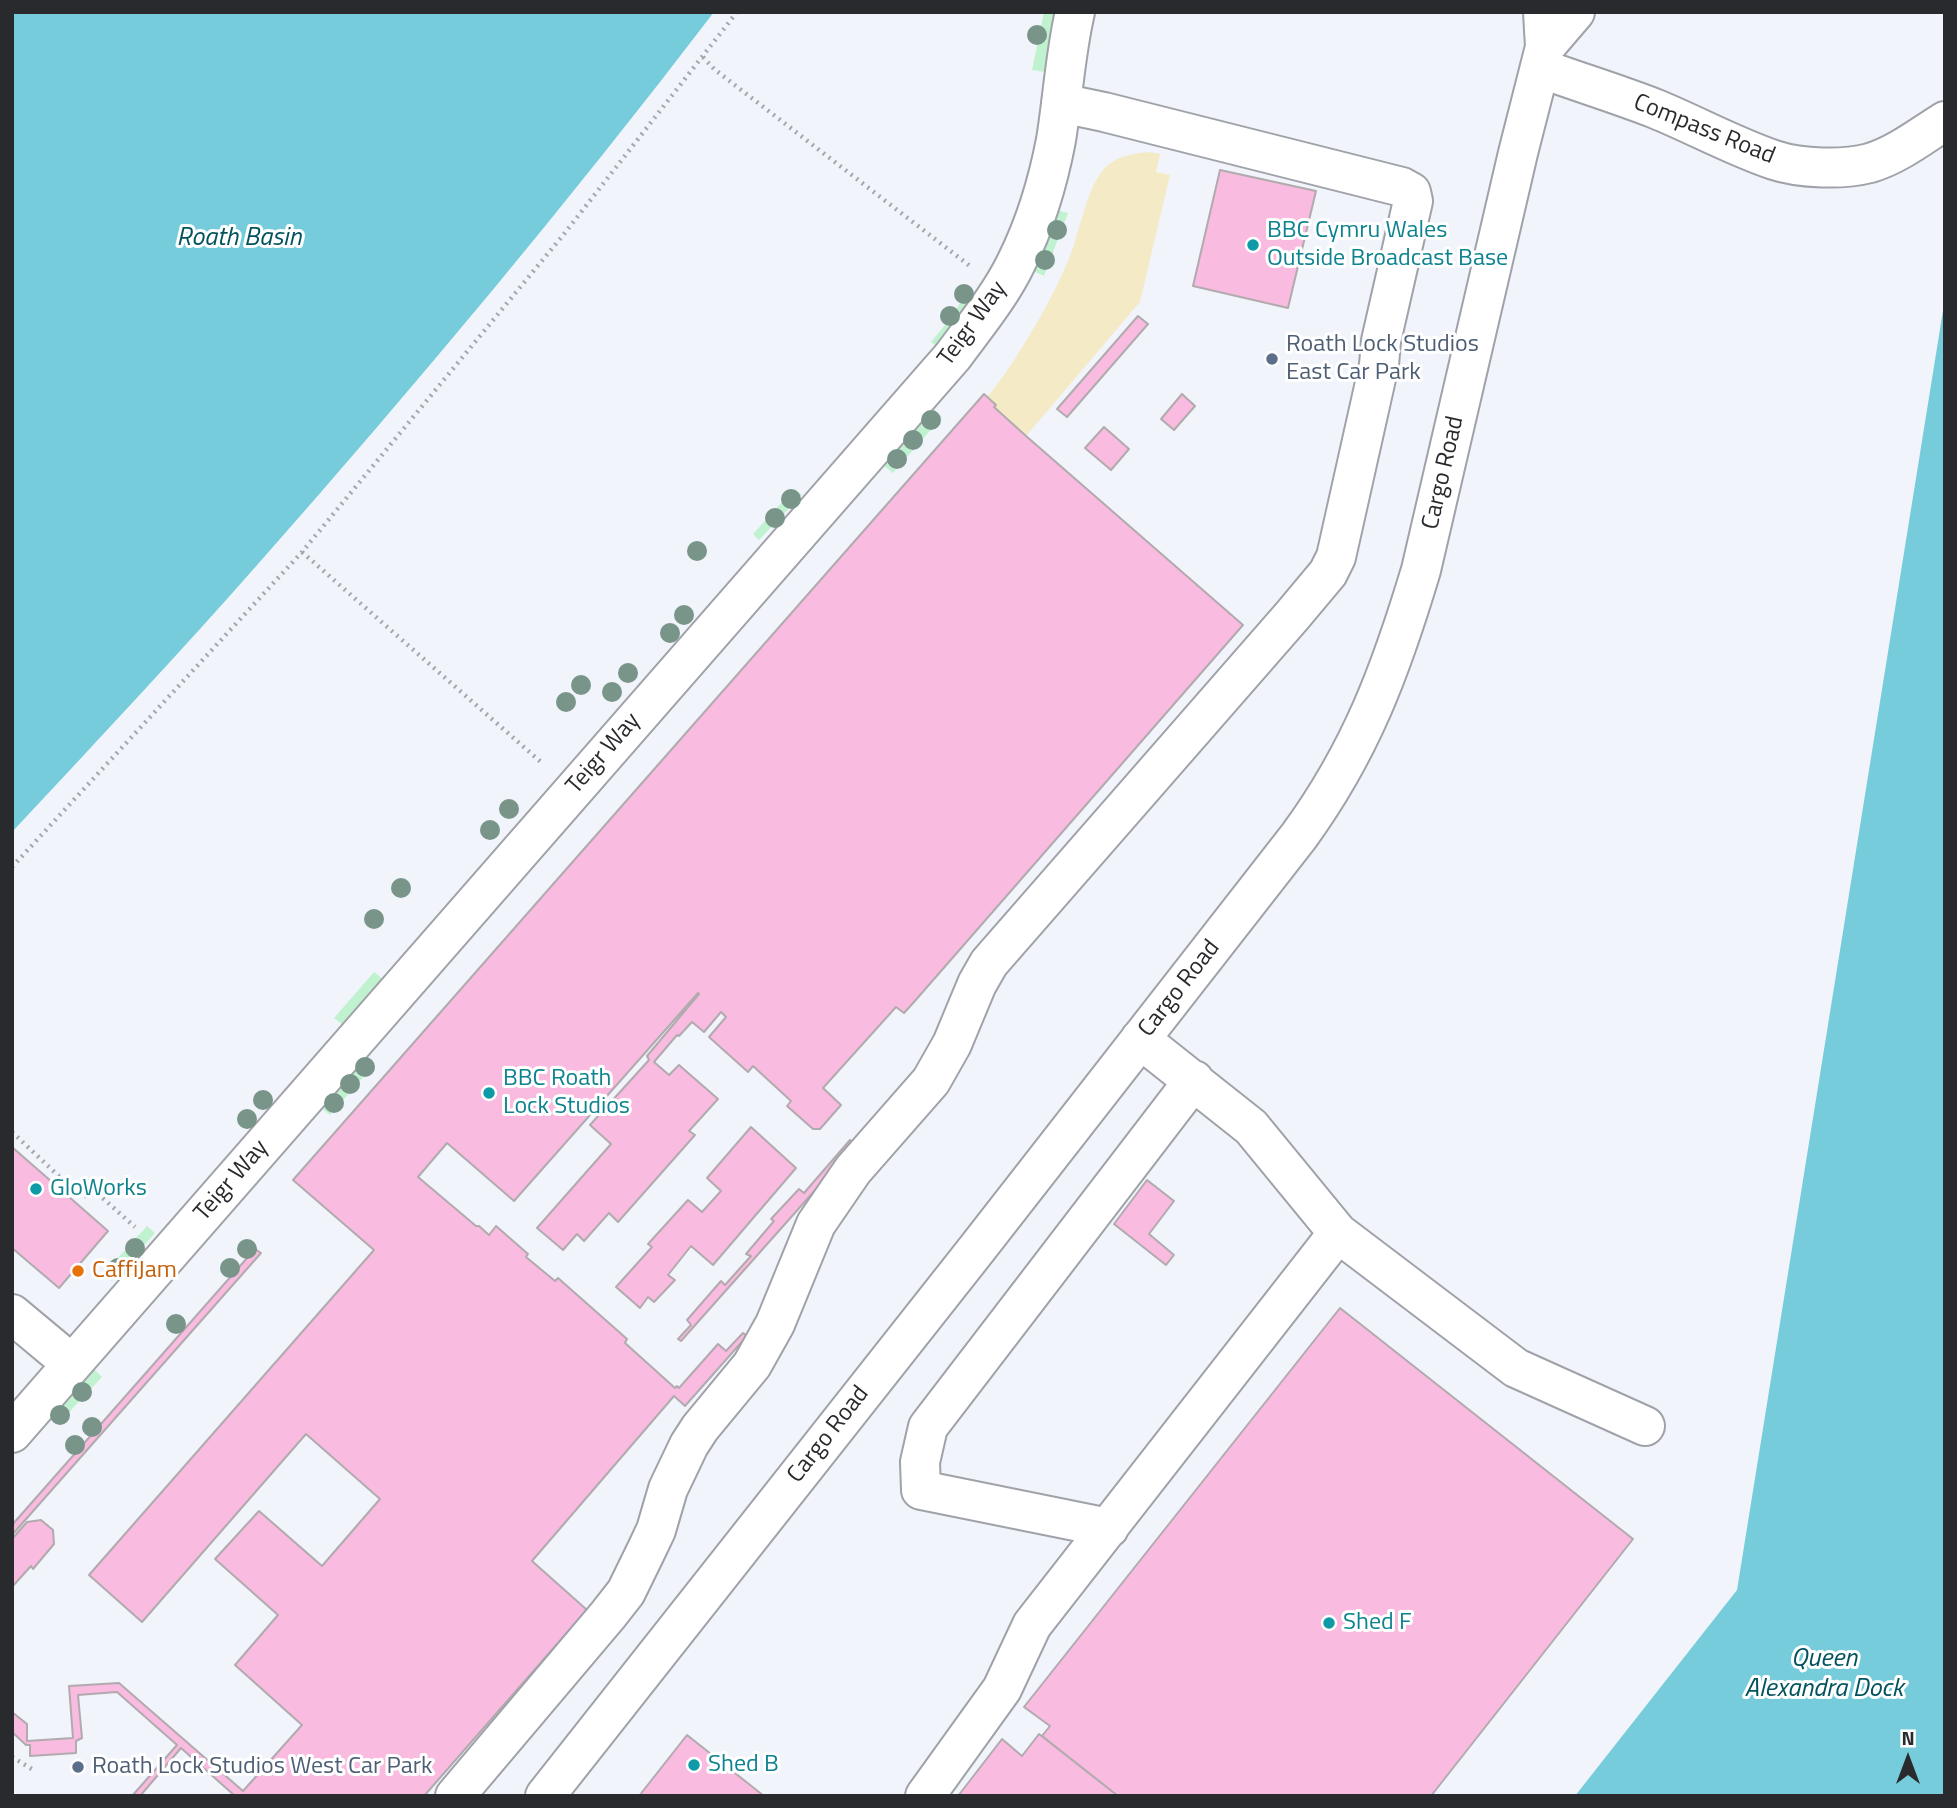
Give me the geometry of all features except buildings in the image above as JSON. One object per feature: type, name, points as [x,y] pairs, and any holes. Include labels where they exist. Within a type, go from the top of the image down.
[{"type":"street","name":"Teigr Way","points":[[12,1433],[953,356],[987,311],[1016,263],[1040,202],[1049,170],[1075,12]]},
{"type":"street","points":[[1543,42],[1575,12]]},
{"type":"street","name":"Compass Road","points":[[1543,42],[1655,109],[1774,160],[1800,166],[1870,163],[1894,153],[1945,121]]},
{"type":"street","name":"Cargo Road","points":[[545,1796],[1321,806],[1359,740],[1381,690],[1421,570],[1543,42]]},
{"type":"street","points":[[455,1796],[625,1592],[656,1530],[668,1489],[680,1462],[700,1428],[752,1365],[766,1341],[816,1224],[852,1170],[931,1081],[952,1044],[977,984],[989,963],[1328,573],[1336,556],[1413,201],[1410,192],[1402,187],[1061,103]]},
{"type":"street","points":[[1140,1039],[1251,1126],[1338,1233],[1516,1367],[1644,1426]]},
{"type":"street","points":[[1109,1528],[921,1490],[920,1462],[928,1427],[1194,1080]]},
{"type":"street","points":[[925,1796],[1002,1689],[1032,1625],[1338,1233]]},
{"type":"street","points":[[12,1314],[72,1364]]},
{"type":"path","points":[[12,867],[302,552],[564,234],[737,12]]},
{"type":"path","points":[[703,57],[970,266]]},
{"type":"path","points":[[302,552],[542,763]]},
{"type":"path","points":[[12,1132],[81,1197],[97,1193],[135,1227]]},
{"type":"path","points":[[12,1757],[35,1771]]},
{"type":"green space","points":[[1044,12],[1057,12],[1045,72],[1032,70]]},
{"type":"green space","points":[[1056,210],[1068,213],[1044,276],[1033,271]]},
{"type":"green space","points":[[969,289],[979,296],[939,349],[931,342]]},
{"type":"green space","points":[[934,409],[942,417],[893,473],[884,466]]},
{"type":"green space","points":[[794,489],[802,495],[759,540],[753,534]]},
{"type":"green space","points":[[374,972],[383,979],[343,1025],[334,1018]]},
{"type":"green space","points":[[365,1057],[374,1065],[330,1115],[320,1107]]},
{"type":"green space","points":[[147,1226],[155,1233],[112,1281],[103,1274]]},
{"type":"green space","points":[[94,1369],[102,1377],[61,1421],[53,1414]]},
{"type":"sand","points":[[1148,152],[1160,154],[1156,172],[1170,175],[1140,302],[1026,436],[994,407],[996,405],[987,397],[1017,355],[1056,287],[1073,248],[1096,180],[1105,168],[1116,160]]},
{"type":"water","name":"Roath Basin","points":[[12,12],[714,12],[548,223],[376,429],[197,632],[12,832]]},
{"type":"water","name":"Queen Alexandra Dock","points":[[1945,298],[1945,1796],[1575,1796],[1737,1590]]},
{"type":"place","name":"BBC Cymru Wales Outside Broadcast Base","points":[[1253,245]]},
{"type":"place","name":"Roath Lock Studios East Car Park","points":[[1272,359]]},
{"type":"place","name":"BBC Roath Lock Studios","points":[[489,1093]]},
{"type":"place","name":"GloWorks","points":[[36,1189]]},
{"type":"place","name":"CaffiJam","points":[[78,1271]]},
{"type":"place","name":"Shed F","points":[[1329,1623]]},
{"type":"place","name":"Shed B","points":[[694,1765]]},
{"type":"place","name":"Roath Lock Studios West Car Park","points":[[78,1767]]}]
